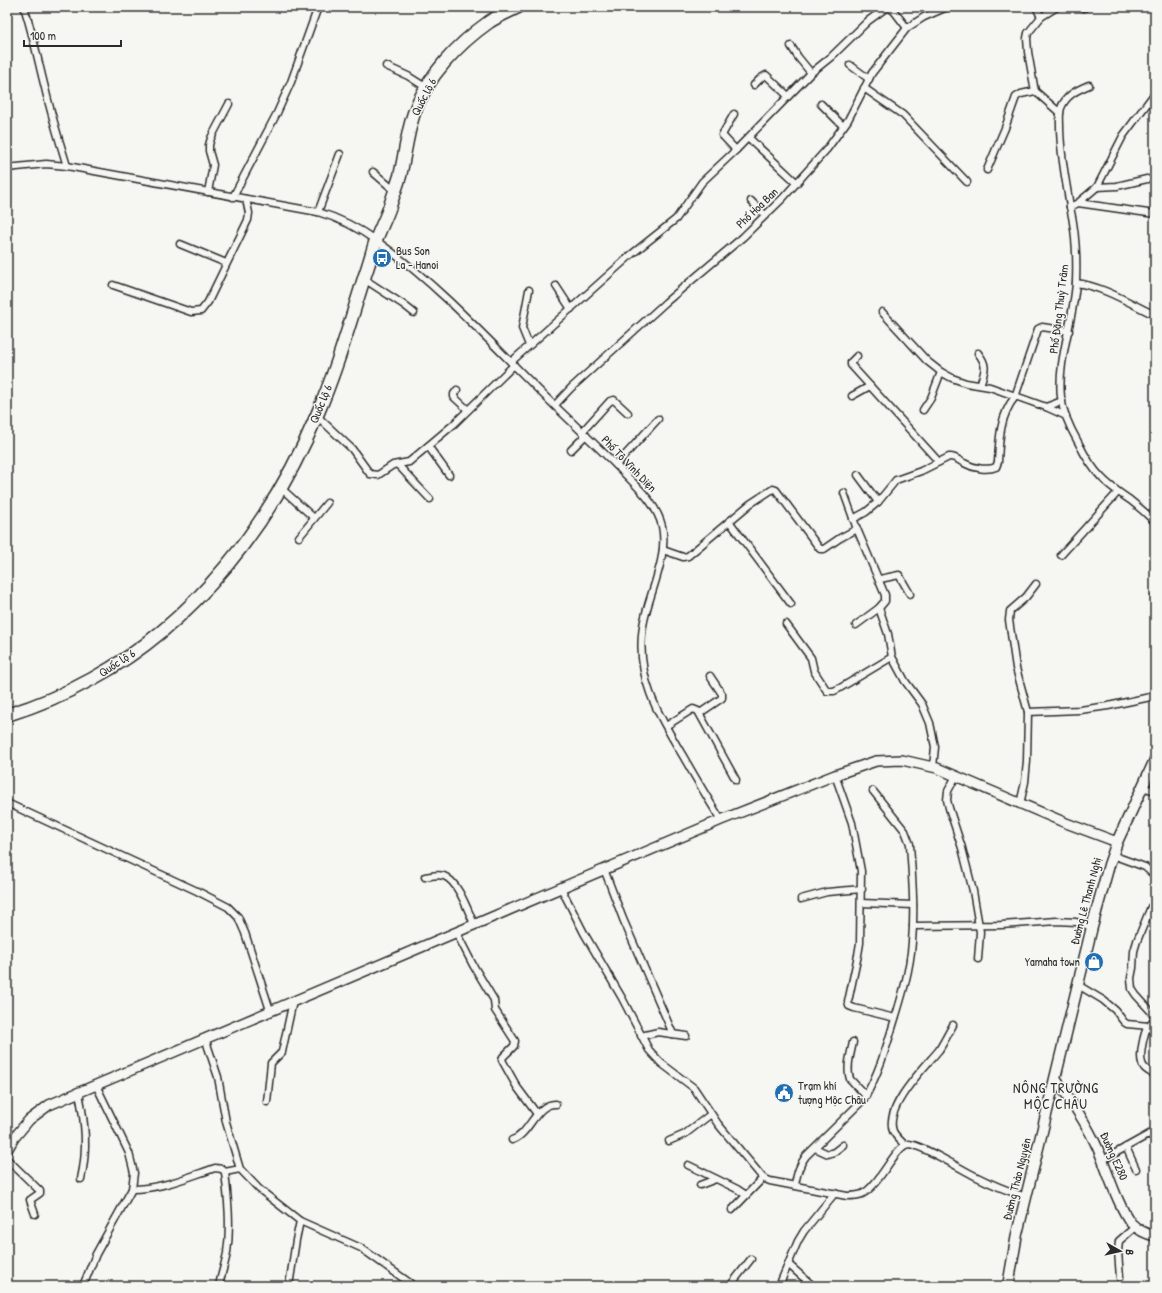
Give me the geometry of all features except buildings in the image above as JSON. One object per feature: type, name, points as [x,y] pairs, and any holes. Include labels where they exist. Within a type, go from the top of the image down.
[{"type":"highway","name":"Quốc lộ 6","points":[[7,715],[59,695],[92,679],[121,661],[158,634],[204,592],[233,558],[262,518],[281,488],[317,416],[345,338],[376,240],[395,191],[414,112],[440,67],[465,41],[491,21],[518,7]]},
{"type":"main road","name":"Đường Lê Thanh Nghị","points":[[1055,1078],[1092,927],[1112,855],[1155,760]]},
{"type":"main road","name":"Đường Thảo Nguyên","points":[[1008,1286],[1017,1234],[1055,1078]]},
{"type":"street","points":[[24,7],[32,31],[50,108],[67,166]]},
{"type":"street","points":[[233,197],[280,107],[318,7]]},
{"type":"street","name":"Phố Hoa Ban","points":[[555,405],[571,388],[660,307],[723,255],[766,215],[827,149],[843,126],[869,79],[895,42],[907,28],[924,17],[947,7]]},
{"type":"street","points":[[1036,7],[1041,17]]},
{"type":"street","points":[[1057,7],[1041,17],[1032,28],[1027,38],[1035,91],[1060,113]]},
{"type":"street","points":[[317,416],[352,449],[370,474],[378,475],[391,466],[409,462],[454,424],[529,345],[632,254],[676,219],[702,182],[749,138],[811,73],[831,57],[868,21],[886,8],[894,11],[907,28]]},
{"type":"street","points":[[791,46],[811,73]]},
{"type":"street","points":[[850,65],[869,79]]},
{"type":"street","points":[[386,66],[408,76],[427,88]]},
{"type":"street","points":[[754,85],[763,76],[766,76],[769,77],[788,96]]},
{"type":"street","points":[[1060,113],[1061,107],[1069,96],[1079,89],[1089,86]]},
{"type":"street","points":[[864,88],[903,115],[967,182]]},
{"type":"street","points":[[987,170],[1005,128],[1016,97],[1021,94],[1035,91]]},
{"type":"street","points":[[1070,207],[1078,203],[1097,187],[1123,136],[1155,93]]},
{"type":"street","points":[[208,192],[212,165],[209,145],[211,138],[229,104]]},
{"type":"street","points":[[822,104],[843,126]]},
{"type":"street","name":"Phố Đặng Thuỳ Trâm","points":[[1060,113],[1061,154],[1076,247],[1076,283],[1062,372],[1062,401],[1066,416],[1074,435],[1094,468],[1101,477],[1155,522]]},
{"type":"street","points":[[734,114],[722,135],[736,150]]},
{"type":"street","points":[[749,138],[797,183]]},
{"type":"street","points":[[318,212],[340,154]]},
{"type":"street","name":"Phố Tô Vĩnh Diện","points":[[7,168],[46,164],[67,166],[318,212],[338,219],[376,240],[412,267],[447,298],[616,465],[649,500],[655,509],[662,526],[663,550],[646,610],[641,648],[646,682],[651,697],[666,726],[721,820]]},
{"type":"street","points":[[373,172],[395,191]]},
{"type":"street","points":[[1097,187],[1117,186],[1147,179]]},
{"type":"street","points":[[113,285],[191,312],[201,311],[206,306],[249,216],[246,199]]},
{"type":"street","points":[[751,201],[766,215]]},
{"type":"street","points":[[1078,203],[1155,214]]},
{"type":"street","points":[[180,244],[226,263]]},
{"type":"street","points":[[364,279],[414,313]]},
{"type":"street","points":[[1076,283],[1101,289],[1155,316]]},
{"type":"street","points":[[556,286],[571,309]]},
{"type":"street","points":[[529,290],[522,326],[529,345]]},
{"type":"street","points":[[882,312],[927,361],[941,372],[952,378],[990,387],[1046,407],[1066,416]]},
{"type":"street","points":[[853,519],[866,512],[878,502],[896,480],[921,471],[952,456],[965,464],[974,467],[996,467],[998,462],[1000,432],[1004,415],[1015,397],[1038,329],[1042,327],[1069,331]]},
{"type":"street","points":[[978,353],[983,360],[985,367],[980,385]]},
{"type":"street","points":[[857,356],[851,362],[851,365],[939,462]]},
{"type":"street","points":[[923,410],[931,398],[941,372]]},
{"type":"street","points":[[852,396],[870,386]]},
{"type":"street","points":[[458,390],[454,394],[454,397],[468,410]]},
{"type":"street","points":[[571,450],[610,401],[614,400],[617,402],[628,413]]},
{"type":"street","points":[[1046,407],[1062,401]]},
{"type":"street","points":[[616,465],[658,419]]},
{"type":"street","points":[[428,446],[450,475]]},
{"type":"street","points":[[398,465],[430,499]]},
{"type":"street","points":[[858,475],[878,502]]},
{"type":"street","points":[[281,488],[314,518]]},
{"type":"street","points":[[663,550],[683,557],[688,556],[750,504],[773,489],[776,490],[820,549],[824,549],[857,529]]},
{"type":"street","points":[[1061,555],[1118,492]]},
{"type":"street","points":[[844,493],[857,529],[880,579],[885,595],[885,601],[879,608],[856,625]]},
{"type":"street","points":[[299,537],[327,503]]},
{"type":"street","points":[[729,521],[792,604]]},
{"type":"street","points":[[880,579],[899,575],[910,594]]},
{"type":"street","points":[[1020,804],[1025,782],[1027,761],[1028,712],[1016,668],[1009,620],[1010,611],[1026,597],[1036,584]]},
{"type":"street","points":[[879,608],[888,634],[892,656],[905,681],[922,704],[930,723],[936,747],[933,767]]},
{"type":"street","points":[[786,624],[811,658],[814,671],[827,691],[834,691],[840,688],[892,656]]},
{"type":"street","points":[[700,713],[722,698],[722,694],[710,676]]},
{"type":"street","points":[[1028,712],[1080,710],[1108,706],[1155,696]]},
{"type":"street","points":[[666,726],[693,710],[697,710],[736,780]]},
{"type":"street","points":[[7,1150],[28,1120],[49,1105],[721,820],[876,760],[889,759],[915,762],[933,767],[1066,823],[1117,842]]},
{"type":"street","points":[[835,775],[848,810],[855,836],[861,872],[862,889],[858,955],[848,1002],[850,1006],[854,1008],[895,1018]]},
{"type":"street","points":[[956,776],[948,792],[947,800],[948,808],[969,873],[980,925],[978,959]]},
{"type":"street","points":[[1142,787],[1155,791]]},
{"type":"street","points":[[795,1185],[801,1163],[866,1096],[881,1062],[907,977],[913,926],[910,844],[905,831],[897,823],[873,791]]},
{"type":"street","points":[[7,803],[197,891],[228,907],[238,917],[245,933],[270,1010]]},
{"type":"street","points":[[1112,855],[1145,867],[1155,876]]},
{"type":"street","points":[[604,870],[623,919],[673,1034]]},
{"type":"street","points":[[425,877],[440,876],[450,880],[459,893],[474,924]]},
{"type":"street","points":[[561,888],[584,933],[654,1057],[694,1088],[711,1114],[763,1178],[770,1181],[856,1196],[868,1191],[899,1150],[905,1145],[910,1144],[927,1150],[976,1176],[1010,1191],[1026,1196]]},
{"type":"street","points":[[801,900],[827,892],[862,889]]},
{"type":"street","points":[[861,903],[913,905]]},
{"type":"street","points":[[1152,907],[1137,941],[1134,968],[1131,978],[1132,989],[1155,1016]]},
{"type":"street","points":[[913,926],[1001,925],[1057,921],[1076,922],[1092,927]]},
{"type":"street","points":[[456,932],[473,965],[494,1000],[495,1010],[515,1041],[514,1046],[502,1060],[517,1087],[537,1114]]},
{"type":"street","points":[[1078,985],[1107,1003],[1115,1010],[1124,1022],[1128,1024],[1148,1026]]},
{"type":"street","points":[[267,1102],[271,1063],[282,1052],[293,1001]]},
{"type":"street","points":[[1155,1019],[1148,1026],[1144,1036],[1141,1054],[1142,1063],[1148,1071],[1155,1075]]},
{"type":"street","points":[[905,1145],[892,1130],[892,1119],[898,1103],[908,1086],[944,1042],[953,1026]]},
{"type":"street","points":[[642,1036],[658,1032],[686,1036]]},
{"type":"street","points":[[205,1038],[218,1077],[226,1122],[240,1169],[259,1188],[300,1221],[360,1248],[414,1286]]},
{"type":"street","points":[[853,1042],[848,1066],[848,1076],[866,1096]]},
{"type":"street","name":"Đường E280","points":[[1055,1078],[1084,1121],[1103,1160],[1120,1202],[1131,1222],[1138,1230],[1155,1236]]},
{"type":"street","points":[[83,1286],[96,1254],[132,1189],[134,1173],[132,1160],[96,1085]]},
{"type":"street","points":[[79,1093],[86,1140],[85,1160],[81,1179]]},
{"type":"street","points":[[512,1140],[518,1138],[537,1114],[548,1106],[556,1104]]},
{"type":"street","points":[[669,1141],[685,1134],[711,1114]]},
{"type":"street","points":[[1103,1160],[1155,1132]]},
{"type":"street","points":[[814,1148],[828,1154],[834,1152],[843,1145]]},
{"type":"street","points":[[1126,1147],[1136,1169]]},
{"type":"street","points":[[7,1159],[40,1191],[40,1193],[30,1200],[35,1214]]},
{"type":"street","points":[[688,1165],[738,1189],[746,1195]]},
{"type":"street","points":[[132,1189],[160,1186],[215,1168],[222,1169],[225,1172],[240,1169]]},
{"type":"street","points":[[219,1286],[225,1264],[228,1239],[229,1203],[225,1172]]},
{"type":"street","points":[[732,1210],[763,1178]]},
{"type":"street","points":[[700,1185],[716,1179]]},
{"type":"street","points":[[779,1286],[804,1232],[835,1193]]},
{"type":"street","points":[[289,1286],[300,1221]]},
{"type":"street","points":[[1120,1278],[1118,1251],[1119,1241],[1136,1227]]},
{"type":"street","points":[[730,1286],[752,1259]]},
{"type":"street","points":[[788,1264],[813,1286]]},
{"type":"place","name":"Bus Son La - Hanoi","points":[[382,258]]},
{"type":"place","name":"Yamaha town","points":[[1094,962]]},
{"type":"place","name":"Trạm khí tượng Mộc Châu","points":[[784,1093]]},
{"type":"district","name":"NÔNG TRƯỜNG MỘC CHÂU","points":[[1056,1096]]}]
